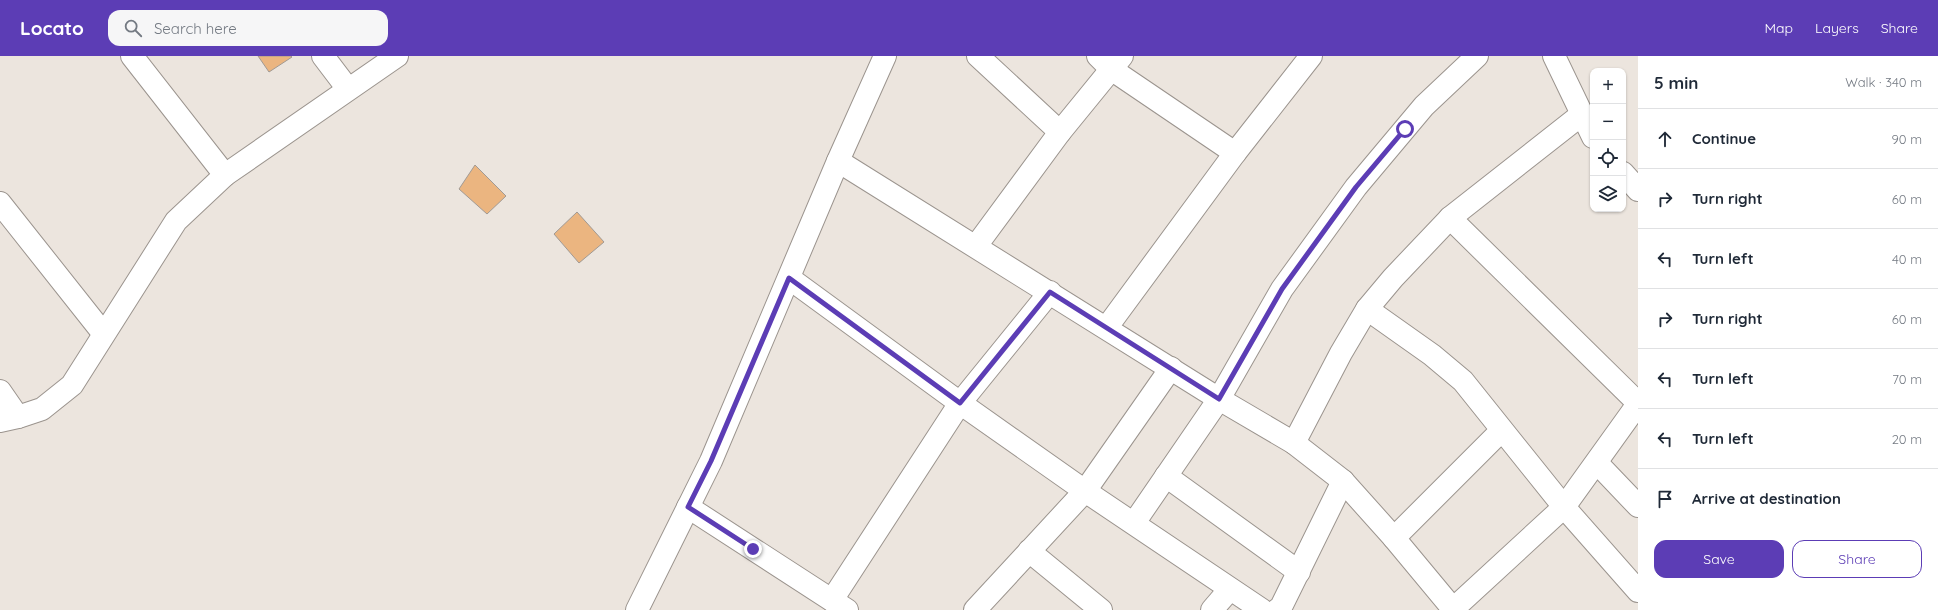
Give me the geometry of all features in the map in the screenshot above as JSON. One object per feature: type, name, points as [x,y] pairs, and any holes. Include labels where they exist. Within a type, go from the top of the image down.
[{"type":"street","points":[[132,56],[224,175]]},
{"type":"street","points":[[323,56],[348,89]]},
{"type":"street","points":[[0,390],[9,419],[42,408],[72,385],[103,333],[176,221],[224,175],[397,56]]},
{"type":"street","points":[[637,610],[711,461],[838,161],[885,56]]},
{"type":"street","points":[[978,56],[1060,132]]},
{"type":"street","points":[[1107,327],[1235,153],[1311,56]]},
{"type":"street","points":[[1134,523],[1219,399],[1282,289],[1356,187],[1424,106],[1477,56]]},
{"type":"street","points":[[1554,56],[1581,115],[1590,131]]},
{"type":"street","points":[[976,246],[1060,132],[1110,60],[1235,153]]},
{"type":"street","points":[[1294,443],[1341,352],[1367,309],[1393,278],[1450,218],[1581,115]]},
{"type":"street","points":[[838,161],[1107,327],[1219,399],[1294,443],[1343,481],[1394,538],[1452,610],[1564,507],[1638,404],[1450,218]]},
{"type":"street","points":[[1626,176],[1638,190]]},
{"type":"street","points":[[0,203],[103,333]]},
{"type":"street","points":[[789,278],[960,403],[1085,491],[1262,610]]},
{"type":"street","points":[[688,507],[839,605],[960,403],[1050,292]]},
{"type":"street","points":[[1367,309],[1432,355],[1463,381],[1501,431],[1564,507],[1638,591]]},
{"type":"street","points":[[975,610],[1085,491],[1171,368]]},
{"type":"street","points":[[1394,538],[1501,431]]},
{"type":"street","points":[[1597,463],[1638,506]]},
{"type":"street","points":[[1166,476],[1299,572]]},
{"type":"street","points":[[1277,610],[1281,607],[1299,572],[1343,481]]},
{"type":"street","points":[[1029,551],[1101,610]]},
{"type":"street","points":[[1212,610],[1230,589]]},
{"type":"building","points":[[258,56],[291,56],[292,57],[269,72]]},
{"type":"building","points":[[475,165],[506,196],[487,214],[459,189]]},
{"type":"building","points":[[577,212],[604,242],[579,263],[554,234]]},
{"type":"route","points":[[753,549],[688,507],[711,461],[789,278],[960,403],[1050,292],[1219,399],[1282,289],[1356,187],[1405,129]]}]
